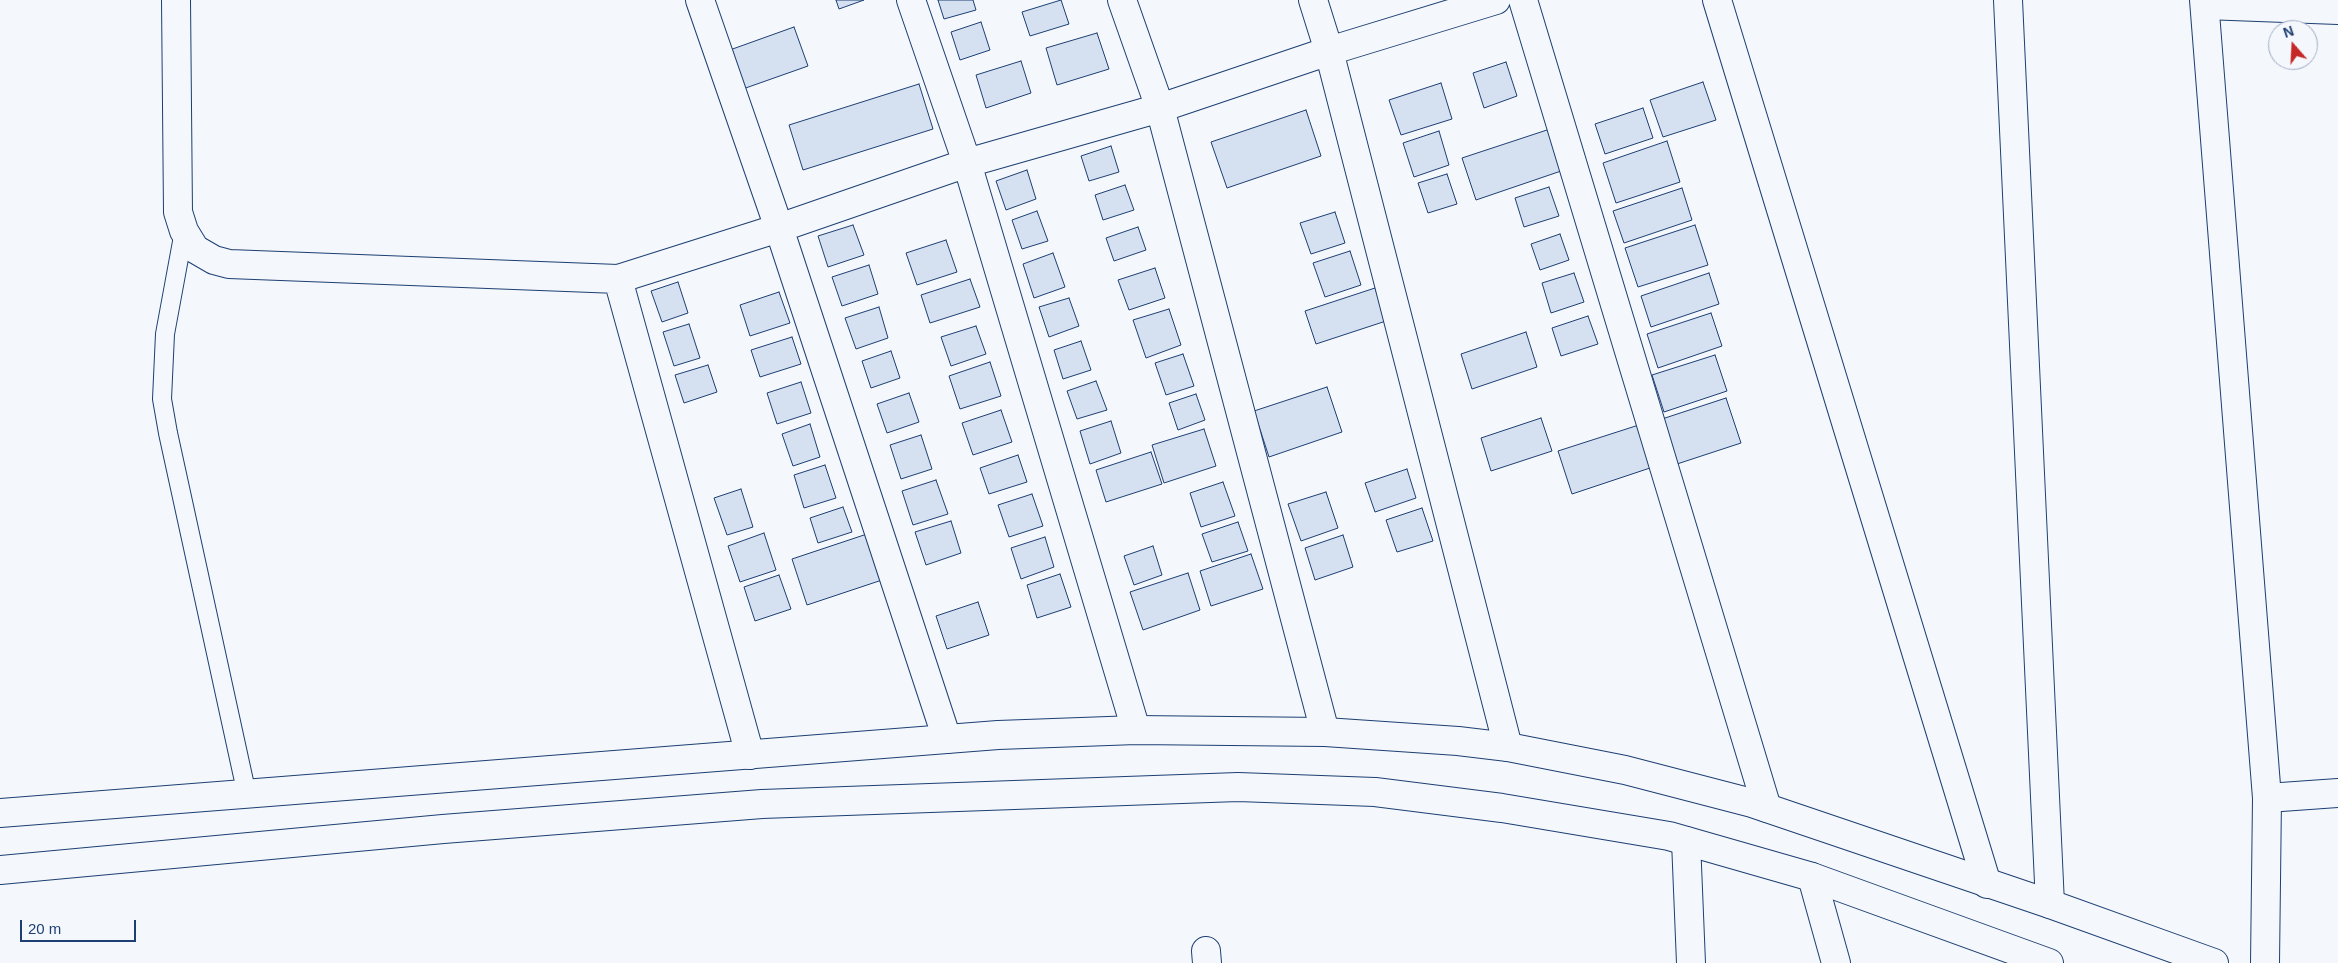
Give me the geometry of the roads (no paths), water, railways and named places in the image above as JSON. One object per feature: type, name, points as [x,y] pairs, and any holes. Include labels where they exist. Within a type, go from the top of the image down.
[{"type":"street","points":[[176,0],[178,212],[184,231],[195,249],[214,260],[228,264],[618,279],[779,228],[967,163],[1160,108],[1329,51],[1496,0]]},
{"type":"street","points":[[700,0],[779,228],[947,739]]},
{"type":"street","points":[[911,0],[967,163],[1136,730]]},
{"type":"street","points":[[1122,0],[1160,108],[1325,732]]},
{"type":"street","points":[[1313,0],[1329,51],[1508,747]]},
{"type":"street","points":[[1523,0],[1767,808]]},
{"type":"street","points":[[1717,0],[1987,884]]},
{"type":"street","points":[[2008,0],[2050,904]]},
{"type":"street","points":[[2266,963],[2267,798],[2205,3],[2338,10]]},
{"type":"street","points":[[618,279],[750,755]]},
{"type":"street","points":[[0,813],[998,735],[1136,730],[1325,732],[1458,741],[1508,747],[1625,770],[1767,808],[2050,904],[2214,963]]},
{"type":"street","points":[[0,870],[443,829],[762,804],[1238,787],[1375,792],[1502,808],[1669,836],[1812,877],[2048,963]]},
{"type":"street","points":[[2267,798],[2338,793]]},
{"type":"street","points":[[1686,841],[1692,963]]},
{"type":"street","points":[[1812,877],[1836,963]]},
{"type":"lane","points":[[184,231],[165,334],[162,400],[246,794]]}]
